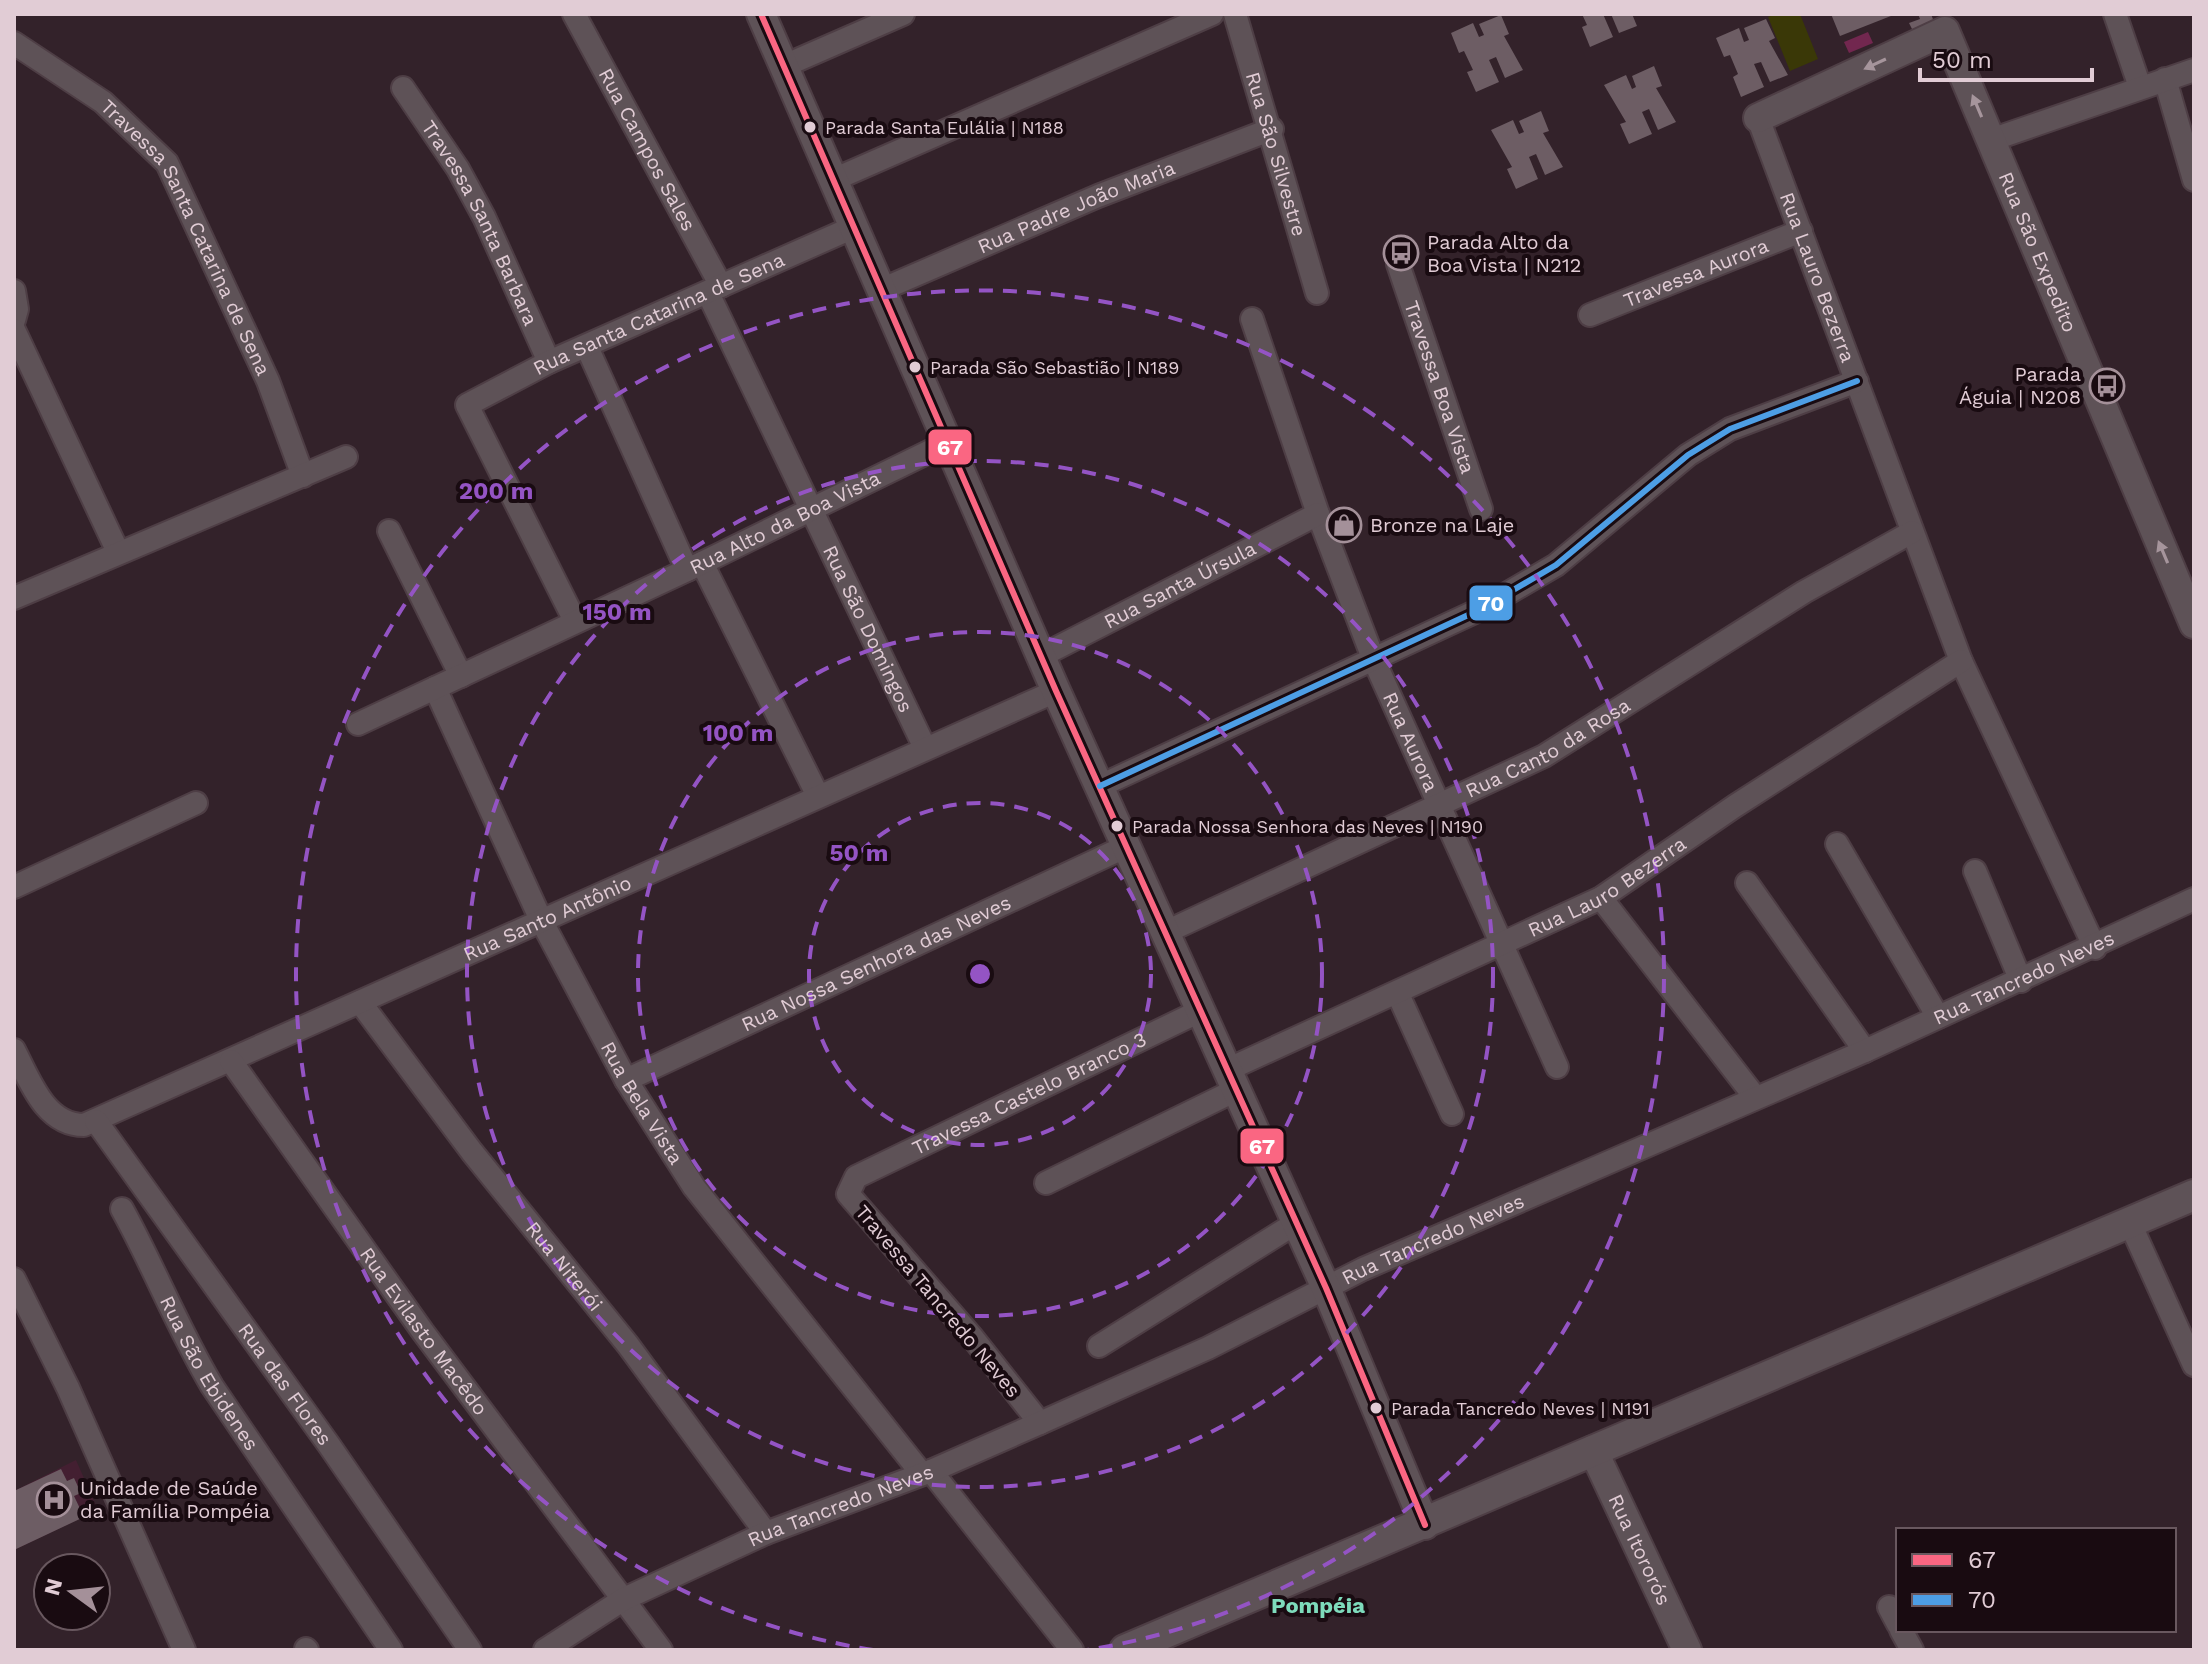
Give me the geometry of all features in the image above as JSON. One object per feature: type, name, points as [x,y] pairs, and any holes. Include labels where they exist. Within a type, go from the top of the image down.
[{"type":"main road","points":[[1143,1647],[1593,1450],[2194,1195]]},
{"type":"street","name":"Rua Campos Sales","points":[[574,14],[715,290]]},
{"type":"street","points":[[761,14],[1056,691],[1326,1288],[1425,1525]]},
{"type":"street","points":[[784,66],[903,14]]},
{"type":"street","points":[[833,180],[1212,14]]},
{"type":"street","name":"Rua São Silvestre","points":[[1235,14],[1272,129],[1317,293]]},
{"type":"street","points":[[2115,14],[2140,87]]},
{"type":"street","points":[[1758,118],[1942,23]]},
{"type":"street","name":"Rua São Expedito","points":[[1942,23],[2194,624]]},
{"type":"street","name":"Travessa Santa Catarina de Sena","points":[[14,43],[103,102],[167,163],[268,381],[303,476]]},
{"type":"street","points":[[1991,140],[2194,70]]},
{"type":"street","points":[[2165,79],[2194,180]]},
{"type":"street","name":"Travessa Santa Barbara","points":[[403,88],[458,169],[484,217],[549,362]]},
{"type":"street","name":"Rua Lauro Bezerra","points":[[1758,118],[1961,661],[2095,948]]},
{"type":"street","name":"Rua Padre João Maria","points":[[883,289],[1098,196],[1272,129]]},
{"type":"street","name":"Rua Santa Catarina de Sena","points":[[575,621],[467,405],[549,362],[854,227]]},
{"type":"street","name":"Travessa Aurora","points":[[1590,315],[1801,231]]},
{"type":"street","name":"Travessa Boa Vista","points":[[1398,264],[1481,509]]},
{"type":"street","name":"Rua São Domingos","points":[[715,290],[809,508],[925,748]]},
{"type":"street","points":[[14,291],[17,309],[14,320]]},
{"type":"street","name":"Rua Aurora","points":[[1252,319],[1318,514],[1373,658],[1557,1067]]},
{"type":"street","points":[[14,330],[118,552]]},
{"type":"street","points":[[587,347],[695,567],[818,796]]},
{"type":"street","points":[[1100,786],[1479,610],[1556,565],[1688,455],[1730,429],[1857,381]]},
{"type":"street","name":"Rua Alto da Boa Vista","points":[[358,724],[695,567],[809,508],[949,442]]},
{"type":"street","points":[[14,598],[346,457]]},
{"type":"street","name":"Rua Santa Úrsula","points":[[1041,656],[1318,514]]},
{"type":"street","points":[[389,531],[461,676]]},
{"type":"street","name":"Rua Canto da Rosa","points":[[1166,932],[1544,756],[1804,592],[1912,532]]},
{"type":"street","name":"Rua Lauro Bezerra","points":[[1046,1183],[1233,1079],[1398,994],[1601,898],[1735,806],[1961,661]]},
{"type":"street","name":"Rua Bela Vista","points":[[435,688],[541,920],[626,1080],[694,1187],[1072,1650]]},
{"type":"street","name":"Rua Santo Antônio","points":[[14,1052],[49,1113],[70,1125],[96,1121],[1056,691]]},
{"type":"street","points":[[14,887],[196,803]]},
{"type":"street","points":[[1837,844],[1938,1017]]},
{"type":"street","name":"Rua Nossa Senhora das Neves","points":[[626,1080],[1127,846]]},
{"type":"street","points":[[1975,871],[2021,981]]},
{"type":"street","points":[[1747,883],[1865,1051]]},
{"type":"street","points":[[1601,898],[1755,1097]]},
{"type":"street","name":"Rua Tancredo Neves","points":[[545,1650],[624,1599],[766,1533],[927,1472],[1040,1423],[1208,1348],[1326,1288],[2095,948],[2194,899]]},
{"type":"street","points":[[1398,994],[1452,1114]]},
{"type":"street","name":"Rua Niterói","points":[[360,1002],[472,1152],[628,1345],[766,1533]]},
{"type":"street","name":"Travessa Castelo Branco 3","points":[[856,1177],[1202,1010]]},
{"type":"street","name":"Rua Evilasto Macêdo","points":[[231,1061],[423,1332],[661,1650]]},
{"type":"street","name":"Rua das Flores","points":[[96,1121],[329,1445],[470,1650]]},
{"type":"street","name":"Travessa Tancredo Neves","points":[[856,1177],[848,1186],[848,1194],[972,1337],[1040,1423]]},
{"type":"street","name":"Rua São Ebidenes","points":[[122,1209],[153,1266],[167,1303],[200,1366],[391,1650]]},
{"type":"street","points":[[2129,1221],[2194,1365]]},
{"type":"street","points":[[1099,1346],[1296,1223]]},
{"type":"street","points":[[14,1279],[74,1403],[184,1650]]},
{"type":"street","name":"Rua Itororós","points":[[1593,1450],[1687,1650]]},
{"type":"street","points":[[1902,1632],[1912,1650]]},
{"type":"shaded area","points":[[1800,14],[1818,59],[1790,71],[1768,17]]},
{"type":"shaded area","points":[[1868,32],[1873,43],[1849,53],[1844,42]]},
{"type":"shaded area","name":"Unidade de Saúde da Família Pompéia","points":[[76,1460],[98,1510],[14,1550],[14,1491]]},
{"type":"building","points":[[1582,14],[1603,14],[1613,37],[1590,47],[1582,27],[1587,25]]},
{"type":"building","points":[[1611,14],[1632,14],[1637,26],[1619,33]]},
{"type":"building","points":[[1831,14],[1896,14],[1840,36]]},
{"type":"building","points":[[1918,14],[1931,14],[1934,22],[1913,31],[1909,23],[1920,19]]},
{"type":"building","points":[[1501,15],[1509,34],[1504,36],[1523,70],[1505,78],[1496,57],[1489,60],[1499,82],[1476,92],[1467,72],[1473,70],[1464,51],[1459,53],[1451,33],[1473,23],[1479,37],[1484,35],[1479,24]]},
{"type":"building","points":[[1766,19],[1775,38],[1769,41],[1788,75],[1770,82],[1761,62],[1754,64],[1764,87],[1741,97],[1733,77],[1738,74],[1730,55],[1724,57],[1716,38],[1739,28],[1744,42],[1749,40],[1744,28]]},
{"type":"building","points":[[1654,66],[1662,86],[1656,88],[1676,122],[1658,130],[1649,109],[1642,112],[1652,134],[1629,144],[1620,124],[1626,122],[1604,85],[1626,75],[1632,89],[1636,87],[1632,76]]},
{"type":"building","points":[[1541,111],[1549,131],[1543,133],[1563,167],[1545,175],[1536,154],[1529,157],[1538,179],[1516,189],[1507,169],[1512,167],[1491,130],[1513,120],[1519,134],[1524,132],[1519,121]]},
{"type":"building","name":"Unidade de Saúde da Família Pompéia","points":[[61,1469],[67,1481],[74,1478],[81,1493],[74,1496],[84,1517],[14,1550],[14,1491]]},
{"type":"transit line","name":"67","points":[[761,14],[1056,691],[1326,1288],[1425,1525]]},
{"type":"transit line","name":"70","points":[[1100,786],[1479,610],[1556,565],[1688,455],[1730,429],[1857,381]]},
{"type":"place","name":"Parada Santa Eulália | N188","points":[[810,127]]},
{"type":"place","name":"Parada Alto da Boa Vista | N212","points":[[1401,253]]},
{"type":"place","name":"Parada São Sebastião | N189","points":[[915,367]]},
{"type":"place","name":"Parada Águia | N208","points":[[2107,386]]},
{"type":"place","name":"Bronze na Laje","points":[[1344,525]]},
{"type":"place","name":"Parada Nossa Senhora das Neves | N190","points":[[1117,826]]},
{"type":"place","name":"Parada Tancredo Neves | N191","points":[[1376,1408]]},
{"type":"place","name":"Unidade de Saúde da Família Pompéia","points":[[54,1500]]},
{"type":"district","name":"Pompéia","points":[[1318,1605]]}]
